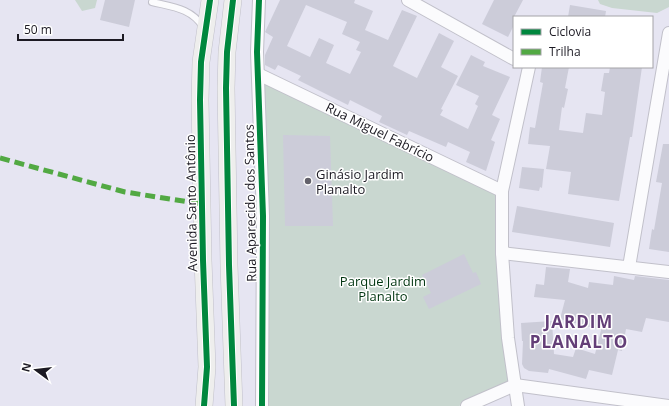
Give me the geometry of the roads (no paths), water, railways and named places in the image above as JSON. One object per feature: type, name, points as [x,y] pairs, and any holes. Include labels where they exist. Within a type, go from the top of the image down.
[{"type":"street","name":"Avenida Santo Antônio","points":[[204,406],[207,367],[200,100],[201,62],[210,0]]},
{"type":"street","points":[[233,0],[227,52],[226,88],[229,265],[234,406]]},
{"type":"street","name":"Rua Aparecido dos Santos","points":[[259,0],[258,74],[263,216],[262,406]]},
{"type":"street","points":[[408,0],[513,58]]},
{"type":"street","points":[[629,267],[669,33]]},
{"type":"street","points":[[518,406],[508,338],[502,253],[502,191],[529,68]]},
{"type":"street","name":"Rua Miguel Fabrício","points":[[258,74],[502,191]]},
{"type":"street","points":[[502,253],[669,272]]},
{"type":"street","points":[[467,406],[515,385],[669,406]]},
{"type":"lane","points":[[152,2],[188,12],[194,16],[205,30]]},
{"type":"place","name":"Ginásio Jardim Planalto","points":[[308,181]]},
{"type":"district","name":"JARDIM PLANALTO","points":[[579,332]]},
{"type":"park label","name":"Parque Jardim Planalto","points":[[383,288]]}]
